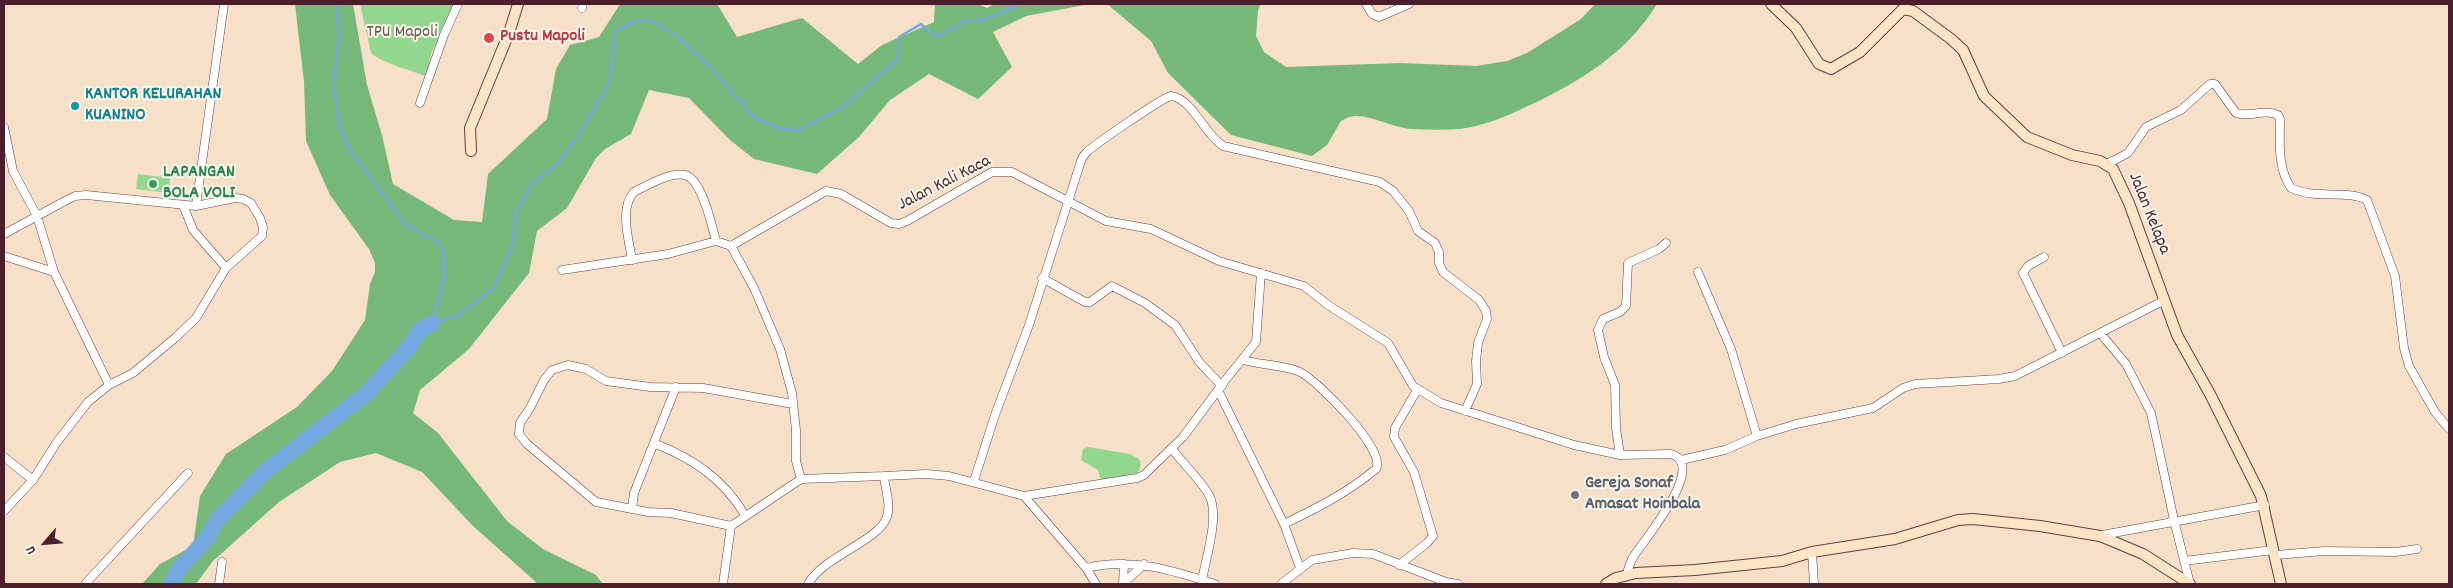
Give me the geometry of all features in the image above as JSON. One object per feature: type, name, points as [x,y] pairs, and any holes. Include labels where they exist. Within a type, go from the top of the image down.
[{"type":"street","points":[[196,206],[224,4]]},
{"type":"street","points":[[420,103],[444,35],[458,4]]},
{"type":"street","points":[[471,151],[470,128],[509,32],[518,4]]},
{"type":"street","points":[[1366,4],[1372,14],[1379,17],[1409,4]]},
{"type":"street","name":"Jalan Kelapa","points":[[1771,4],[1796,28],[1819,64],[1831,69],[1860,52],[1903,9],[1914,7],[1963,50],[1981,91],[2032,140],[2072,155],[2106,164],[2112,169],[2130,203],[2163,301],[2177,335],[2210,394],[2265,505],[2281,584]]},
{"type":"street","points":[[2106,164],[2128,153],[2146,127],[2181,110],[2213,83],[2236,113],[2241,115],[2268,112],[2278,115],[2280,119],[2283,176],[2291,188],[2315,195],[2360,196],[2367,200],[2395,276],[2404,348],[2409,366],[2435,412],[2449,429]]},
{"type":"street","points":[[974,481],[995,415],[1029,326],[1042,278],[1085,154],[1099,142],[1109,138],[1154,105],[1171,96],[1185,102],[1210,136],[1223,146],[1384,184],[1409,211],[1418,231],[1435,244],[1440,252],[1439,263],[1443,272],[1479,300],[1486,311],[1487,318],[1478,343],[1476,361],[1477,384],[1465,411]]},
{"type":"street","points":[[4,127],[16,179],[36,216],[54,272],[110,385]]},
{"type":"street","name":"Jalan Kali Kaca","points":[[731,246],[791,213],[818,194],[830,191],[850,198],[896,224],[921,214],[967,185],[999,171],[1016,173],[1068,203]]},
{"type":"street","points":[[632,260],[626,211],[629,197],[634,192],[676,175],[684,175],[692,179],[708,210],[716,241]]},
{"type":"street","points":[[4,234],[75,196],[196,206],[235,198],[243,199],[251,203],[263,227],[262,236],[226,268],[196,318],[133,373],[110,385],[88,402],[33,480],[4,511]]},
{"type":"street","points":[[1068,203],[1106,221],[1151,229],[1219,261],[1304,286],[1328,306],[1378,334],[1393,348],[1407,378],[1417,390],[1442,403],[1574,445],[1620,455],[1670,454],[1680,460],[1683,469],[1675,494],[1632,560],[1627,574]]},
{"type":"street","points":[[183,205],[192,230],[226,268]]},
{"type":"street","points":[[562,270],[668,254],[716,241],[731,246],[754,288],[780,349],[793,404],[796,430],[796,461],[801,479]]},
{"type":"street","points":[[1620,455],[1616,428],[1615,385],[1604,358],[1598,330],[1603,319],[1620,312],[1626,306],[1628,263],[1660,250],[1666,243]]},
{"type":"street","points":[[4,256],[54,272]]},
{"type":"street","points":[[2044,257],[2028,266],[2023,273],[2062,353]]},
{"type":"street","points":[[1698,272],[1731,349],[1757,436]]},
{"type":"street","points":[[723,584],[730,526],[801,479],[926,474],[974,481],[1024,496],[1137,478],[1148,471],[1190,429],[1252,348],[1257,337],[1261,273]]},
{"type":"street","points":[[1042,278],[1085,302],[1090,302],[1112,286],[1145,303],[1175,325],[1200,363],[1220,388],[1284,524],[1300,568]]},
{"type":"street","points":[[1680,460],[1725,450],[1757,436],[1796,424],[1873,408],[1903,388],[1915,384],[2007,378],[2101,334],[2163,301]]},
{"type":"street","points":[[2101,334],[2126,364],[2148,405],[2190,584]]},
{"type":"street","points":[[1243,360],[1296,371],[1306,376],[1358,428],[1378,456],[1376,469],[1348,491],[1327,504],[1284,524]]},
{"type":"street","points":[[730,526],[671,513],[648,512],[603,505],[588,497],[527,444],[519,434],[520,423],[549,373],[563,366],[579,366],[606,381],[676,388],[703,388],[793,404]]},
{"type":"street","points":[[632,509],[634,493],[656,444],[676,388]]},
{"type":"street","points":[[1399,565],[1433,536],[1414,472],[1394,437],[1395,428],[1417,390]]},
{"type":"street","points":[[656,444],[682,455],[707,470],[728,491],[745,515]]},
{"type":"street","points":[[1172,448],[1208,493],[1212,502],[1212,531],[1202,580]]},
{"type":"street","points":[[4,457],[33,480]]},
{"type":"street","points":[[85,584],[188,473]]},
{"type":"street","points":[[808,584],[822,567],[875,531],[886,519],[888,502],[884,476]]},
{"type":"street","points":[[1024,496],[1086,568],[1096,584]]},
{"type":"street","points":[[2097,536],[2174,520],[2265,505]]},
{"type":"street","points":[[1606,584],[1627,574],[1760,564],[1812,552],[1895,539],[1958,520],[1973,519],[2097,536],[2142,554],[2190,584]]},
{"type":"street","points":[[2184,561],[2274,553],[2324,551],[2396,552],[2417,548]]},
{"type":"street","points":[[1812,552],[1814,584]]},
{"type":"street","points":[[1281,584],[1312,560],[1353,553],[1373,554],[1399,565],[1458,584]]},
{"type":"street","points":[[219,584],[222,562]]},
{"type":"street","points":[[1123,584],[1124,564]]},
{"type":"street","points":[[1086,568],[1144,564],[1215,584]]},
{"type":"street","points":[[1123,584],[1144,564]]},
{"type":"green space","points":[[295,4],[353,4],[367,85],[382,135],[393,184],[454,220],[482,222],[488,174],[547,119],[556,69],[570,45],[599,37],[620,4],[717,4],[737,37],[802,18],[858,64],[882,45],[934,22],[935,4],[978,4],[987,8],[995,4],[1090,4],[1026,16],[993,32],[1012,67],[978,99],[929,74],[890,100],[859,137],[817,174],[754,159],[730,140],[689,98],[649,90],[631,134],[605,149],[596,158],[567,208],[537,231],[529,273],[469,349],[420,390],[413,413],[438,433],[507,521],[543,549],[596,575],[603,584],[538,584],[472,525],[422,472],[376,453],[340,462],[279,502],[213,561],[196,584],[142,584],[160,564],[193,546],[200,496],[226,454],[297,407],[332,371],[365,320],[370,284],[375,272],[375,263],[369,249],[330,195],[306,141],[304,82]]},
{"type":"green space","name":"TPU Mapoli","points":[[360,4],[455,4],[431,54],[427,77],[389,63],[371,53]]},
{"type":"green space","points":[[1107,4],[1261,4],[1258,10],[1256,36],[1264,52],[1286,67],[1400,63],[1476,66],[1507,61],[1527,53],[1581,19],[1595,4],[1657,4],[1631,37],[1601,64],[1566,87],[1512,113],[1478,126],[1443,130],[1399,127],[1361,116],[1351,116],[1341,121],[1327,145],[1312,156],[1231,135],[1168,73],[1151,41]]},
{"type":"green space","name":"LAPANGAN BOLA VOLI","points":[[138,174],[170,178],[169,193],[136,189]]},
{"type":"green space","points":[[1088,447],[1130,454],[1139,459],[1140,468],[1134,475],[1101,481],[1098,470],[1081,460],[1083,449]]},
{"type":"waterway","points":[[336,4],[339,34],[334,84],[338,121],[344,138],[352,153],[407,226],[435,241],[443,249],[444,279],[432,323]]},
{"type":"waterway","points":[[432,323],[457,316],[494,288],[513,243],[516,211],[532,184],[555,166],[576,139],[610,82],[615,31],[636,21],[651,20],[673,33],[706,63],[756,119],[782,129],[799,130],[844,106],[898,59],[899,37],[921,24],[936,37],[965,21],[986,19],[1020,4]]},
{"type":"waterway","points":[[171,584],[178,570],[207,538],[217,520],[263,473],[367,393],[409,347],[420,330],[432,323]]},
{"type":"place","name":"Pustu Mapoli","points":[[489,38]]},
{"type":"place","name":"KANTOR KELURAHAN KUANINO","points":[[75,106]]},
{"type":"place","name":"LAPANGAN BOLA VOLI","points":[[153,184]]},
{"type":"place","name":"Gereja Sonaf Amasat Hoinbala","points":[[1575,495]]}]
